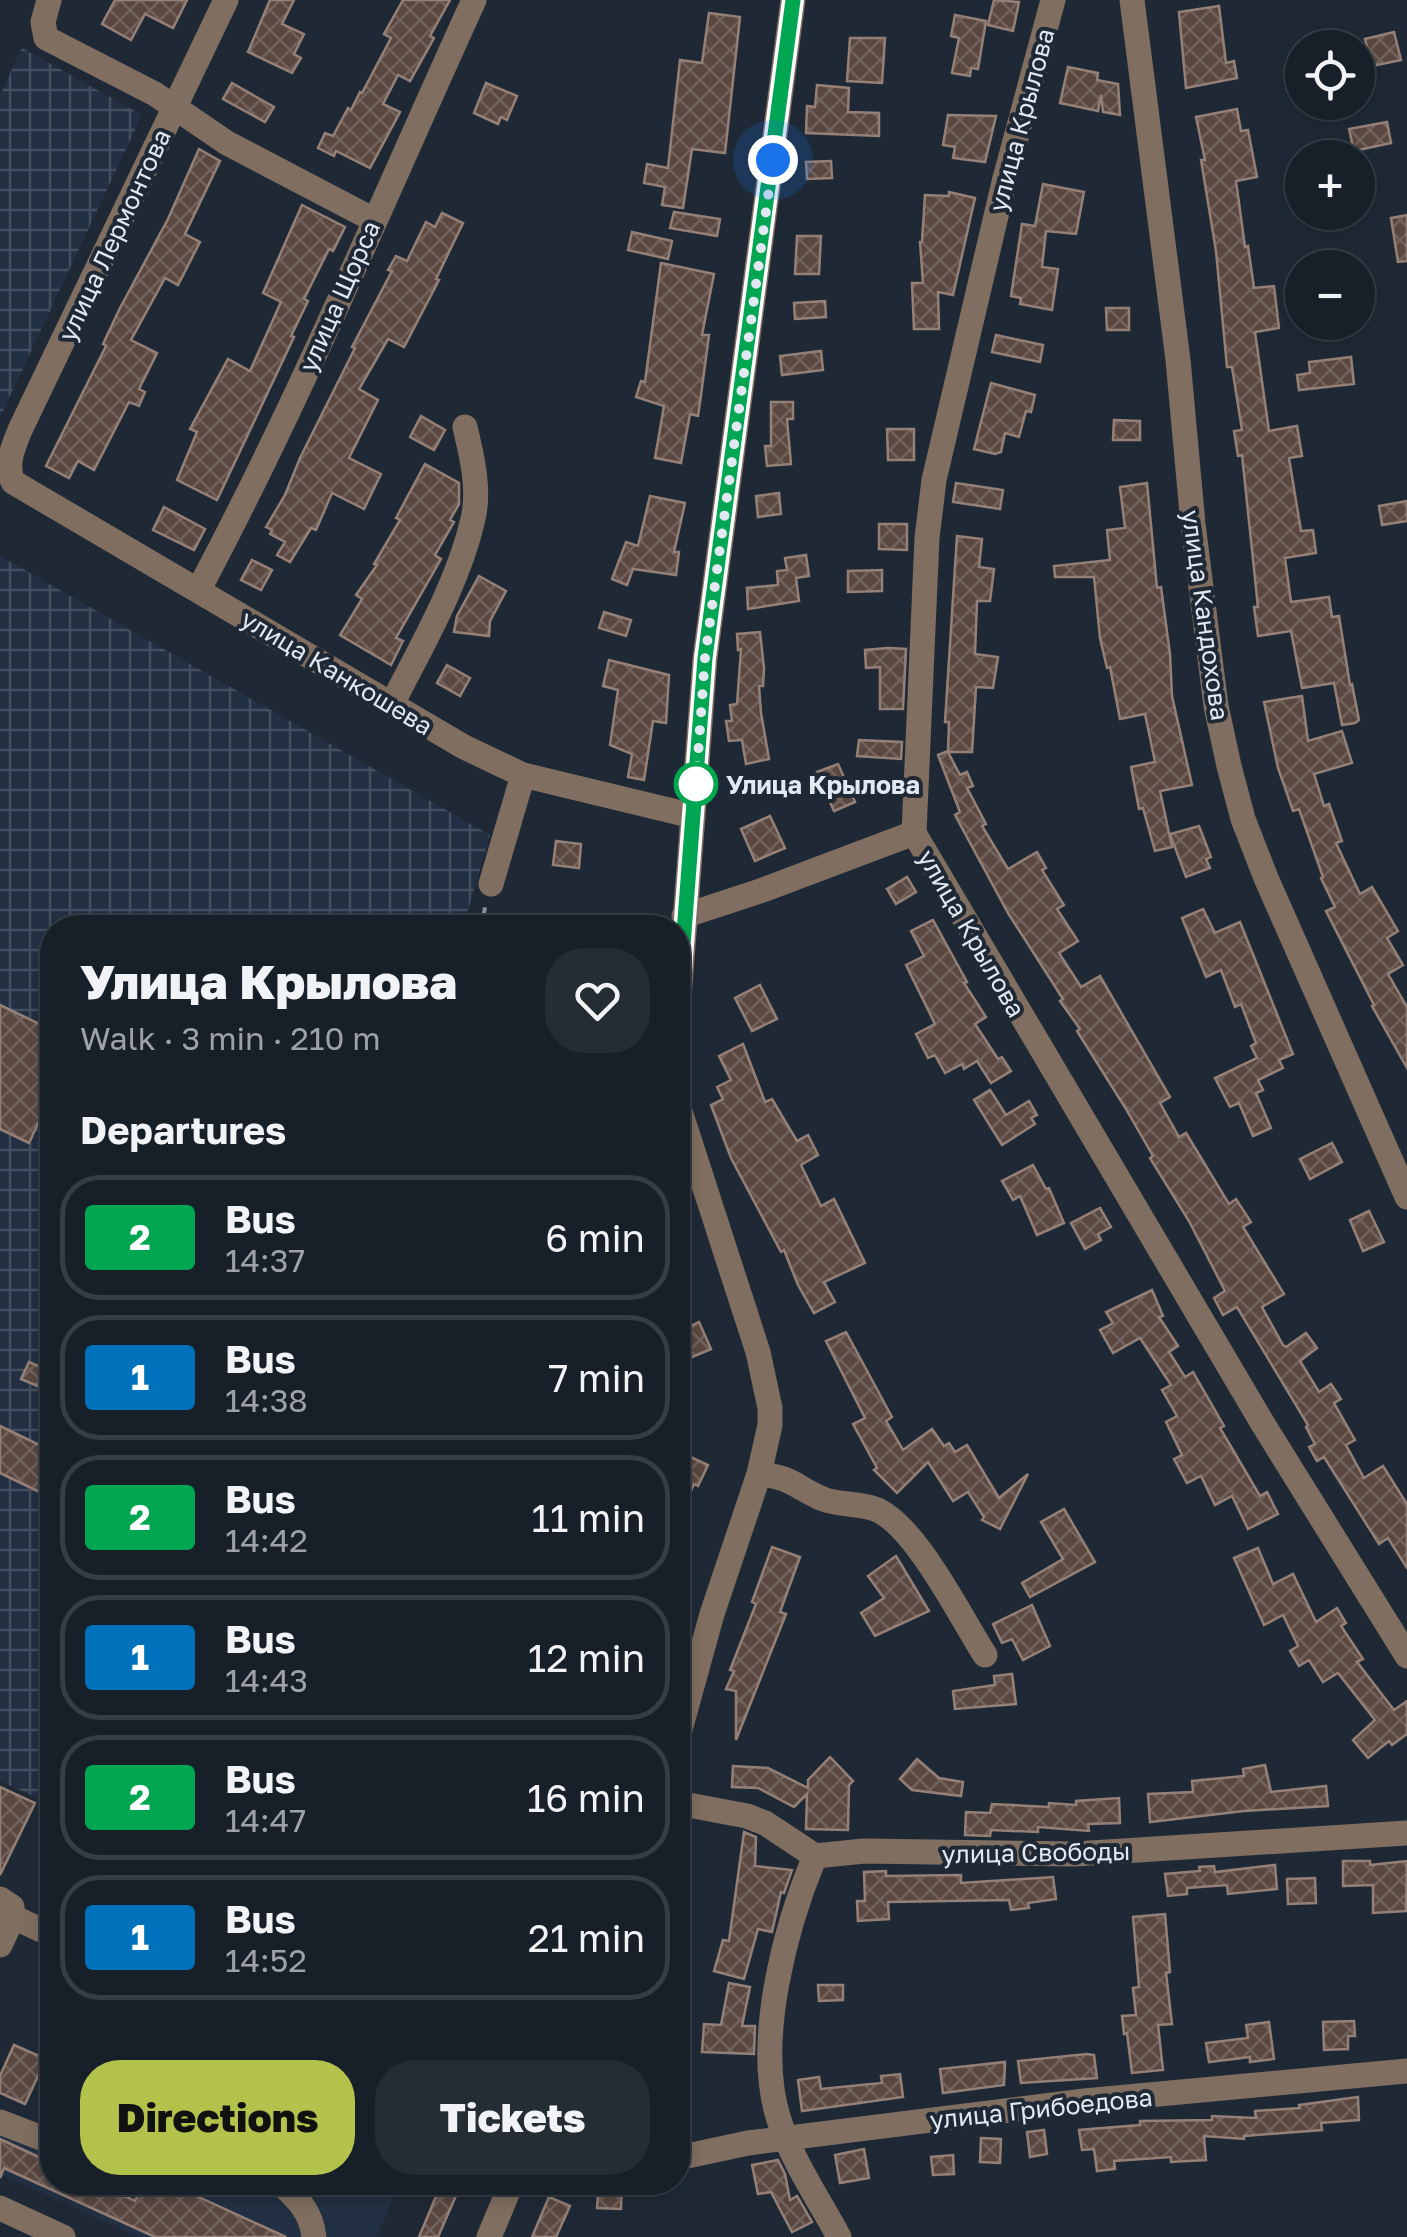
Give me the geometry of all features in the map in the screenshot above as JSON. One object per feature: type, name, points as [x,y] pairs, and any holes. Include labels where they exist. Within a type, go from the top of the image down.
[{"type":"street","points":[[49,0],[43,32],[53,42],[126,78],[227,143],[374,220]]},
{"type":"street","name":"улица Лермонтова","points":[[8,471],[20,430],[226,0]]},
{"type":"street","name":"улица Щорса","points":[[198,589],[299,386],[474,0]]},
{"type":"street","points":[[684,915],[705,658],[793,0]]},
{"type":"street","name":"улица Крылова","points":[[1054,0],[1004,182],[934,480],[927,538],[914,833],[1252,1407],[1407,1656]]},
{"type":"street","name":"улица Кандохова","points":[[1132,0],[1178,360],[1193,524],[1216,706],[1226,751],[1243,819],[1266,878],[1407,1196]]},
{"type":"street","points":[[392,704],[438,613],[474,518],[476,490],[465,428]]},
{"type":"street","name":"улица Канкошева","points":[[8,471],[13,482],[25,492],[464,746],[523,775],[693,816]]},
{"type":"street","points":[[491,884],[523,775]]},
{"type":"street","points":[[687,915],[914,833]]},
{"type":"street","points":[[690,1141],[758,1352],[770,1408],[759,1474],[690,1694]]},
{"type":"street","points":[[759,1474],[783,1476],[824,1499],[877,1510],[893,1520],[934,1570],[986,1655]]},
{"type":"street","points":[[690,1805],[765,1823],[815,1856],[781,1957],[771,2034],[776,2107],[787,2138],[839,2237]]},
{"type":"street","name":"улица Свободы","points":[[815,1856],[864,1851],[1075,1854],[1407,1833]]},
{"type":"street","points":[[0,1945],[6,1908],[40,1928]]},
{"type":"street","name":"улица Грибоедова","points":[[690,2156],[787,2138],[1084,2101],[1407,2072]]},
{"type":"street","points":[[0,2122],[40,2137]]},
{"type":"street","points":[[293,2195],[310,2215],[314,2237]]},
{"type":"street","points":[[488,2237],[506,2195]]},
{"type":"street","points":[[11,2221],[64,2237]]},
{"type":"shaded area","points":[[22,48],[142,115],[0,417],[0,95]]},
{"type":"shaded area","points":[[0,556],[490,835],[467,915],[40,915],[40,1799],[0,1781]]},
{"type":"shaded area","points":[[0,2109],[40,2128],[40,2192],[0,2174]]},
{"type":"shaded area","points":[[46,2195],[394,2197],[376,2237],[138,2237]]},
{"type":"building","points":[[115,0],[187,0],[173,28],[145,14],[131,40],[102,24]]},
{"type":"building","points":[[270,0],[294,0],[282,24],[304,34],[294,54],[301,58],[292,73],[248,52]]},
{"type":"building","points":[[403,0],[450,0],[410,81],[398,75],[383,104],[400,112],[370,168],[336,151],[334,156],[318,148],[325,133],[333,136],[348,108],[351,110],[362,93],[391,38],[384,34]]},
{"type":"building","points":[[994,0],[1019,2],[1013,31],[988,25]]},
{"type":"building","points":[[1219,6],[1226,63],[1234,61],[1237,78],[1186,88],[1179,12]]},
{"type":"building","points":[[709,13],[740,17],[725,153],[692,149],[683,208],[662,205],[665,187],[644,183],[647,164],[668,168],[680,60],[702,63]]},
{"type":"building","points":[[955,15],[986,21],[978,69],[971,68],[970,76],[952,73],[959,38],[951,36]]},
{"type":"building","points":[[1394,32],[1401,60],[1375,65],[1375,37]]},
{"type":"building","points":[[850,38],[885,38],[882,83],[847,81]]},
{"type":"building","points":[[1068,67],[1098,73],[1097,80],[1118,84],[1120,115],[1103,112],[1101,95],[1098,111],[1060,103]]},
{"type":"building","points":[[232,83],[274,107],[265,122],[223,99]]},
{"type":"building","points":[[486,83],[517,96],[507,120],[501,117],[498,124],[474,113]]},
{"type":"building","points":[[817,85],[849,88],[848,112],[879,113],[879,136],[806,133],[807,106],[815,107]]},
{"type":"building","points":[[1237,109],[1241,131],[1248,130],[1257,177],[1236,181],[1245,247],[1248,246],[1254,288],[1274,286],[1279,328],[1255,332],[1269,431],[1297,426],[1302,456],[1289,458],[1301,531],[1313,530],[1316,553],[1285,558],[1291,602],[1329,597],[1332,617],[1339,616],[1359,720],[1355,723],[1342,725],[1334,683],[1302,688],[1291,631],[1258,636],[1242,455],[1238,456],[1234,431],[1242,430],[1232,367],[1227,367],[1216,251],[1201,160],[1205,160],[1196,117]]},
{"type":"building","points":[[948,115],[996,116],[985,162],[953,158],[955,147],[943,145]]},
{"type":"building","points":[[1387,122],[1391,143],[1375,146],[1375,140],[1352,140],[1349,129]]},
{"type":"building","points":[[199,149],[220,161],[185,234],[200,242],[178,285],[165,278],[131,340],[157,353],[139,389],[145,392],[139,406],[129,402],[94,470],[78,461],[69,478],[46,466]]},
{"type":"building","points":[[831,161],[832,178],[807,179],[806,162]]},
{"type":"building","points":[[1043,184],[1084,192],[1076,234],[1046,231],[1042,267],[1058,269],[1052,310],[1020,304],[1021,298],[1011,296],[1022,224],[1035,226]]},
{"type":"building","points":[[949,192],[975,198],[953,295],[938,292],[939,329],[914,329],[912,283],[923,283],[920,242],[925,195],[949,196]]},
{"type":"building","points":[[302,205],[345,227],[333,251],[329,249],[304,299],[308,301],[291,336],[294,337],[217,500],[177,480],[197,432],[190,429],[228,359],[250,371],[281,302],[263,293]]},
{"type":"building","points":[[674,212],[720,219],[717,236],[670,228]]},
{"type":"building","points":[[442,213],[463,223],[436,279],[439,280],[404,347],[388,339],[359,389],[378,400],[349,458],[381,474],[364,509],[332,493],[316,530],[311,528],[290,562],[277,555],[285,542],[270,534],[272,530],[266,527],[392,271],[388,270],[396,256],[407,261],[426,222],[435,227]]},
{"type":"building","points":[[1407,215],[1407,261],[1398,262],[1391,218]]},
{"type":"building","points":[[632,232],[672,241],[668,259],[628,250]]},
{"type":"building","points":[[797,236],[821,236],[819,274],[795,274]]},
{"type":"building","points":[[661,263],[714,274],[702,335],[709,335],[698,416],[690,414],[681,463],[655,458],[664,406],[636,397],[641,381],[645,382]]},
{"type":"building","points":[[825,301],[826,317],[795,319],[794,303]]},
{"type":"building","points":[[1106,308],[1129,308],[1129,330],[1107,330]]},
{"type":"building","points":[[996,335],[1043,345],[1040,362],[992,352]]},
{"type":"building","points":[[821,351],[823,370],[782,375],[780,356]]},
{"type":"building","points":[[1351,357],[1354,384],[1299,390],[1297,375],[1310,373],[1309,362]]},
{"type":"building","points":[[991,383],[1035,395],[1019,437],[1005,433],[1001,452],[995,454],[974,449]]},
{"type":"building","points":[[771,402],[793,402],[793,419],[787,419],[791,464],[767,466],[765,446],[771,446]]},
{"type":"building","points":[[421,416],[445,430],[434,450],[410,437]]},
{"type":"building","points":[[1114,420],[1140,421],[1140,440],[1113,440]]},
{"type":"building","points":[[887,429],[914,429],[914,460],[888,460]]},
{"type":"building","points":[[425,464],[459,483],[459,504],[450,520],[454,522],[435,555],[441,559],[396,638],[403,641],[391,665],[340,635],[362,599],[356,595],[377,565],[374,564],[400,520],[396,518]]},
{"type":"building","points":[[956,483],[1003,490],[1000,509],[953,502]]},
{"type":"building","points":[[1147,483],[1172,696],[1192,785],[1160,791],[1172,847],[1155,851],[1143,808],[1139,809],[1131,767],[1155,762],[1145,714],[1120,719],[1100,638],[1094,577],[1055,577],[1054,566],[1110,560],[1107,530],[1125,528],[1120,487]]},
{"type":"building","points":[[779,493],[781,514],[758,517],[756,496]]},
{"type":"building","points":[[650,496],[685,503],[674,552],[679,552],[676,575],[633,569],[627,585],[612,579],[626,542],[638,546]]},
{"type":"building","points":[[1407,501],[1407,521],[1382,525],[1379,506]]},
{"type":"building","points":[[164,507],[205,529],[194,550],[153,530]]},
{"type":"building","points":[[879,524],[907,524],[907,550],[879,549]]},
{"type":"building","points":[[957,536],[982,539],[979,567],[994,569],[990,601],[977,601],[975,654],[998,657],[993,688],[976,687],[972,752],[948,752],[960,775],[967,772],[973,786],[967,788],[986,824],[982,826],[1008,869],[1037,852],[1046,868],[1042,870],[1064,905],[1057,909],[1078,941],[1059,953],[1081,987],[1100,976],[1170,1097],[1160,1103],[1179,1137],[1186,1133],[1229,1204],[1236,1199],[1251,1222],[1243,1227],[1284,1294],[1262,1307],[1283,1345],[1286,1347],[1306,1333],[1317,1348],[1300,1361],[1319,1392],[1331,1384],[1341,1399],[1334,1403],[1355,1440],[1346,1445],[1364,1478],[1383,1466],[1407,1504],[1407,1568],[1388,1538],[1379,1544],[1324,1457],[1317,1461],[1309,1447],[1315,1444],[1308,1425],[1237,1307],[1223,1315],[1214,1298],[1225,1291],[1189,1221],[1077,1031],[1080,1029],[1060,1001],[1063,999],[1008,913],[955,815],[960,812],[938,755],[948,751],[949,722],[945,722]]},
{"type":"building","points":[[806,555],[809,576],[796,578],[799,601],[748,609],[747,588],[778,585],[777,571],[787,570],[785,558]]},
{"type":"building","points":[[252,560],[272,570],[261,590],[241,580]]},
{"type":"building","points":[[882,570],[882,591],[848,592],[848,571]]},
{"type":"building","points":[[479,576],[506,591],[490,621],[489,636],[454,632],[457,616]]},
{"type":"building","points":[[604,612],[631,620],[626,636],[599,628]]},
{"type":"building","points":[[760,632],[764,668],[763,686],[759,686],[769,759],[746,764],[742,740],[729,741],[726,721],[732,721],[730,705],[737,704],[741,649],[738,650],[737,634]]},
{"type":"building","points":[[906,649],[903,709],[880,709],[880,667],[866,668],[865,650]]},
{"type":"building","points":[[609,660],[669,675],[666,723],[653,721],[644,780],[628,777],[632,754],[610,745],[618,690],[603,686]]},
{"type":"building","points":[[447,665],[470,678],[460,696],[437,683]]},
{"type":"building","points":[[1302,696],[1308,741],[1342,731],[1352,763],[1314,774],[1324,806],[1329,804],[1342,841],[1336,843],[1360,894],[1372,887],[1398,931],[1387,938],[1403,965],[1388,974],[1407,1007],[1407,1068],[1326,911],[1335,907],[1321,878],[1299,809],[1293,811],[1278,768],[1264,702]]},
{"type":"building","points":[[859,740],[902,742],[901,759],[857,756]]},
{"type":"building","points":[[838,764],[855,802],[834,811],[817,772]]},
{"type":"building","points":[[770,816],[785,848],[755,861],[741,829]]},
{"type":"building","points":[[1199,826],[1211,857],[1206,859],[1210,868],[1186,877],[1170,834]]},
{"type":"building","points":[[556,841],[581,844],[579,868],[553,865]]},
{"type":"building","points":[[907,877],[916,892],[896,904],[887,889]]},
{"type":"building","points":[[1203,909],[1215,933],[1240,922],[1293,1054],[1279,1060],[1283,1068],[1258,1080],[1263,1090],[1256,1093],[1271,1128],[1253,1136],[1239,1103],[1230,1107],[1215,1078],[1257,1058],[1251,1046],[1256,1043],[1241,1004],[1235,1007],[1221,970],[1206,977],[1182,918]]},
{"type":"building","points":[[933,920],[967,982],[964,983],[986,1017],[975,1024],[998,1059],[1002,1057],[1011,1071],[991,1083],[977,1061],[945,1073],[935,1055],[928,1058],[916,1034],[935,1024],[906,965],[924,956],[911,931]]},
{"type":"building","points":[[760,985],[777,1019],[752,1031],[735,998]]},
{"type":"building","points":[[0,1005],[40,1024],[40,1119],[29,1143],[0,1129]]},
{"type":"building","points":[[743,1044],[765,1102],[772,1099],[797,1141],[808,1135],[818,1155],[801,1165],[821,1206],[834,1199],[865,1263],[824,1282],[835,1302],[814,1313],[784,1250],[781,1252],[731,1158],[711,1105],[723,1099],[717,1087],[731,1080],[719,1056]]},
{"type":"building","points":[[990,1090],[1006,1115],[1029,1101],[1037,1115],[1031,1118],[1035,1124],[1002,1145],[974,1100]]},
{"type":"building","points":[[1332,1143],[1342,1162],[1310,1179],[1300,1159]]},
{"type":"building","points":[[1033,1165],[1046,1189],[1049,1188],[1064,1223],[1037,1235],[1020,1196],[1013,1200],[1002,1181]]},
{"type":"building","points":[[1100,1208],[1111,1227],[1098,1234],[1101,1240],[1085,1249],[1071,1223]]},
{"type":"building","points":[[1369,1211],[1384,1242],[1363,1251],[1350,1220]]},
{"type":"building","points":[[1152,1290],[1163,1316],[1159,1317],[1178,1346],[1169,1352],[1185,1377],[1193,1372],[1260,1496],[1267,1492],[1278,1514],[1248,1529],[1232,1496],[1215,1505],[1201,1476],[1187,1483],[1174,1459],[1182,1455],[1166,1422],[1177,1416],[1162,1390],[1171,1385],[1140,1338],[1113,1353],[1100,1330],[1113,1323],[1106,1312]]},
{"type":"building","points":[[699,1322],[711,1349],[690,1358],[690,1326]]},
{"type":"building","points":[[846,1332],[892,1417],[886,1421],[903,1450],[932,1429],[944,1446],[949,1443],[955,1452],[967,1445],[999,1498],[1028,1474],[1000,1529],[982,1520],[984,1517],[968,1492],[953,1501],[928,1462],[897,1493],[874,1470],[877,1468],[853,1424],[865,1418],[826,1341]]},
{"type":"building","points":[[29,1362],[40,1367],[40,1387],[21,1379]]},
{"type":"building","points":[[0,1426],[40,1445],[40,1492],[0,1473]]},
{"type":"building","points":[[690,1457],[708,1465],[698,1486],[694,1484],[690,1493]]},
{"type":"building","points":[[1064,1509],[1095,1562],[1030,1597],[1022,1583],[1063,1559],[1041,1522]]},
{"type":"building","points":[[772,1547],[800,1557],[780,1612],[786,1614],[736,1740],[736,1691],[726,1689]]},
{"type":"building","points":[[1258,1548],[1273,1584],[1293,1574],[1316,1622],[1337,1608],[1346,1623],[1341,1626],[1363,1659],[1357,1662],[1394,1710],[1407,1701],[1407,1734],[1392,1745],[1389,1741],[1368,1758],[1353,1740],[1375,1720],[1338,1673],[1323,1682],[1309,1660],[1299,1666],[1290,1651],[1298,1646],[1283,1615],[1264,1625],[1234,1558]]},
{"type":"building","points":[[896,1556],[929,1611],[875,1636],[861,1613],[884,1598],[868,1576]]},
{"type":"building","points":[[1032,1605],[1050,1646],[1023,1660],[1012,1639],[1002,1643],[993,1624]]},
{"type":"building","points":[[1012,1674],[1016,1704],[955,1709],[953,1691],[995,1685],[994,1676]]},
{"type":"building","points":[[830,1757],[853,1781],[849,1785],[848,1830],[806,1829],[807,1794],[794,1807],[758,1788],[732,1787],[733,1766],[768,1768],[808,1788],[808,1780]]},
{"type":"building","points":[[917,1759],[939,1778],[963,1782],[961,1796],[912,1790],[900,1779]]},
{"type":"building","points":[[1265,1765],[1271,1792],[1326,1786],[1328,1806],[1150,1822],[1148,1794],[1193,1792],[1192,1781],[1244,1776],[1243,1769]]},
{"type":"building","points":[[0,1787],[35,1803],[0,1875]]},
{"type":"building","points":[[1119,1798],[1120,1823],[1088,1824],[1089,1831],[1038,1827],[1038,1832],[991,1830],[990,1836],[965,1835],[966,1812],[990,1813],[992,1804],[1049,1807],[1049,1803],[1076,1805],[1076,1801]]},
{"type":"building","points":[[744,1832],[756,1837],[755,1866],[792,1870],[784,1893],[781,1892],[772,1932],[758,1929],[744,1979],[714,1971],[723,1940],[729,1941]]},
{"type":"building","points":[[1343,1861],[1370,1861],[1370,1865],[1407,1861],[1406,1911],[1373,1913],[1373,1885],[1343,1886]]},
{"type":"building","points":[[1275,1865],[1277,1889],[1228,1894],[1227,1885],[1187,1888],[1187,1894],[1168,1896],[1165,1874],[1200,1871],[1199,1867],[1214,1866],[1215,1872]]},
{"type":"building","points":[[886,1871],[886,1876],[961,1875],[961,1883],[1053,1877],[1056,1899],[1011,1910],[1009,1900],[888,1902],[889,1919],[858,1921],[857,1901],[865,1901],[864,1872]]},
{"type":"building","points":[[1315,1878],[1316,1903],[1288,1904],[1287,1879]]},
{"type":"building","points":[[1165,1914],[1172,2024],[1158,2025],[1163,2070],[1132,2073],[1122,2016],[1136,2015],[1133,1988],[1139,1987],[1133,1917]]},
{"type":"building","points":[[729,1983],[750,1987],[742,2026],[755,2026],[754,2054],[702,2052],[704,2024],[721,2025]]},
{"type":"building","points":[[818,1985],[843,1985],[843,2000],[819,2001]]},
{"type":"building","points":[[1354,2021],[1355,2036],[1348,2036],[1348,2049],[1324,2050],[1323,2022]]},
{"type":"building","points":[[1269,2022],[1274,2059],[1250,2062],[1250,2057],[1209,2062],[1206,2043],[1248,2038],[1246,2025]]},
{"type":"building","points":[[14,2045],[40,2056],[40,2072],[25,2104],[0,2093],[0,2076]]},
{"type":"building","points":[[1094,2055],[1097,2078],[1021,2083],[1018,2061]]},
{"type":"building","points":[[1005,2062],[1004,2085],[943,2093],[940,2069]]},
{"type":"building","points":[[900,2074],[903,2097],[802,2111],[798,2080],[819,2077],[821,2089],[882,2083],[881,2076]]},
{"type":"building","points":[[1358,2097],[1359,2120],[1321,2123],[1322,2130],[1244,2139],[1204,2136],[1206,2160],[1171,2162],[1171,2157],[1114,2161],[1115,2169],[1097,2171],[1094,2149],[1082,2150],[1079,2130],[1140,2125],[1140,2121],[1212,2120],[1212,2116],[1256,2118],[1255,2111],[1300,2108],[1299,2105]]},
{"type":"building","points":[[1044,2130],[1047,2154],[1030,2157],[1027,2132]]},
{"type":"building","points":[[981,2138],[1001,2139],[1000,2163],[980,2162]]},
{"type":"building","points":[[0,2139],[40,2157],[40,2184],[4,2168],[0,2178]]},
{"type":"building","points":[[864,2149],[869,2178],[840,2183],[835,2155]]},
{"type":"building","points":[[953,2155],[954,2174],[933,2175],[931,2157]]},
{"type":"building","points":[[778,2160],[790,2200],[797,2196],[812,2222],[792,2232],[771,2192],[758,2194],[752,2165]]},
{"type":"building","points":[[63,2195],[122,2195],[135,2201],[138,2195],[194,2195],[286,2237],[155,2237]]},
{"type":"building","points":[[437,2195],[456,2195],[438,2237],[419,2237]]},
{"type":"building","points":[[598,2195],[622,2195],[621,2209],[597,2208]]},
{"type":"building","points":[[549,2197],[570,2206],[556,2237],[532,2237]]},
{"type":"bus line","name":"2","points":[[685,915],[705,658],[793,0]]},
{"type":"place","name":"Улица Крылова","points":[[696,784]]},
{"type":"route","points":[[696,784],[705,658],[773,160]]}]
